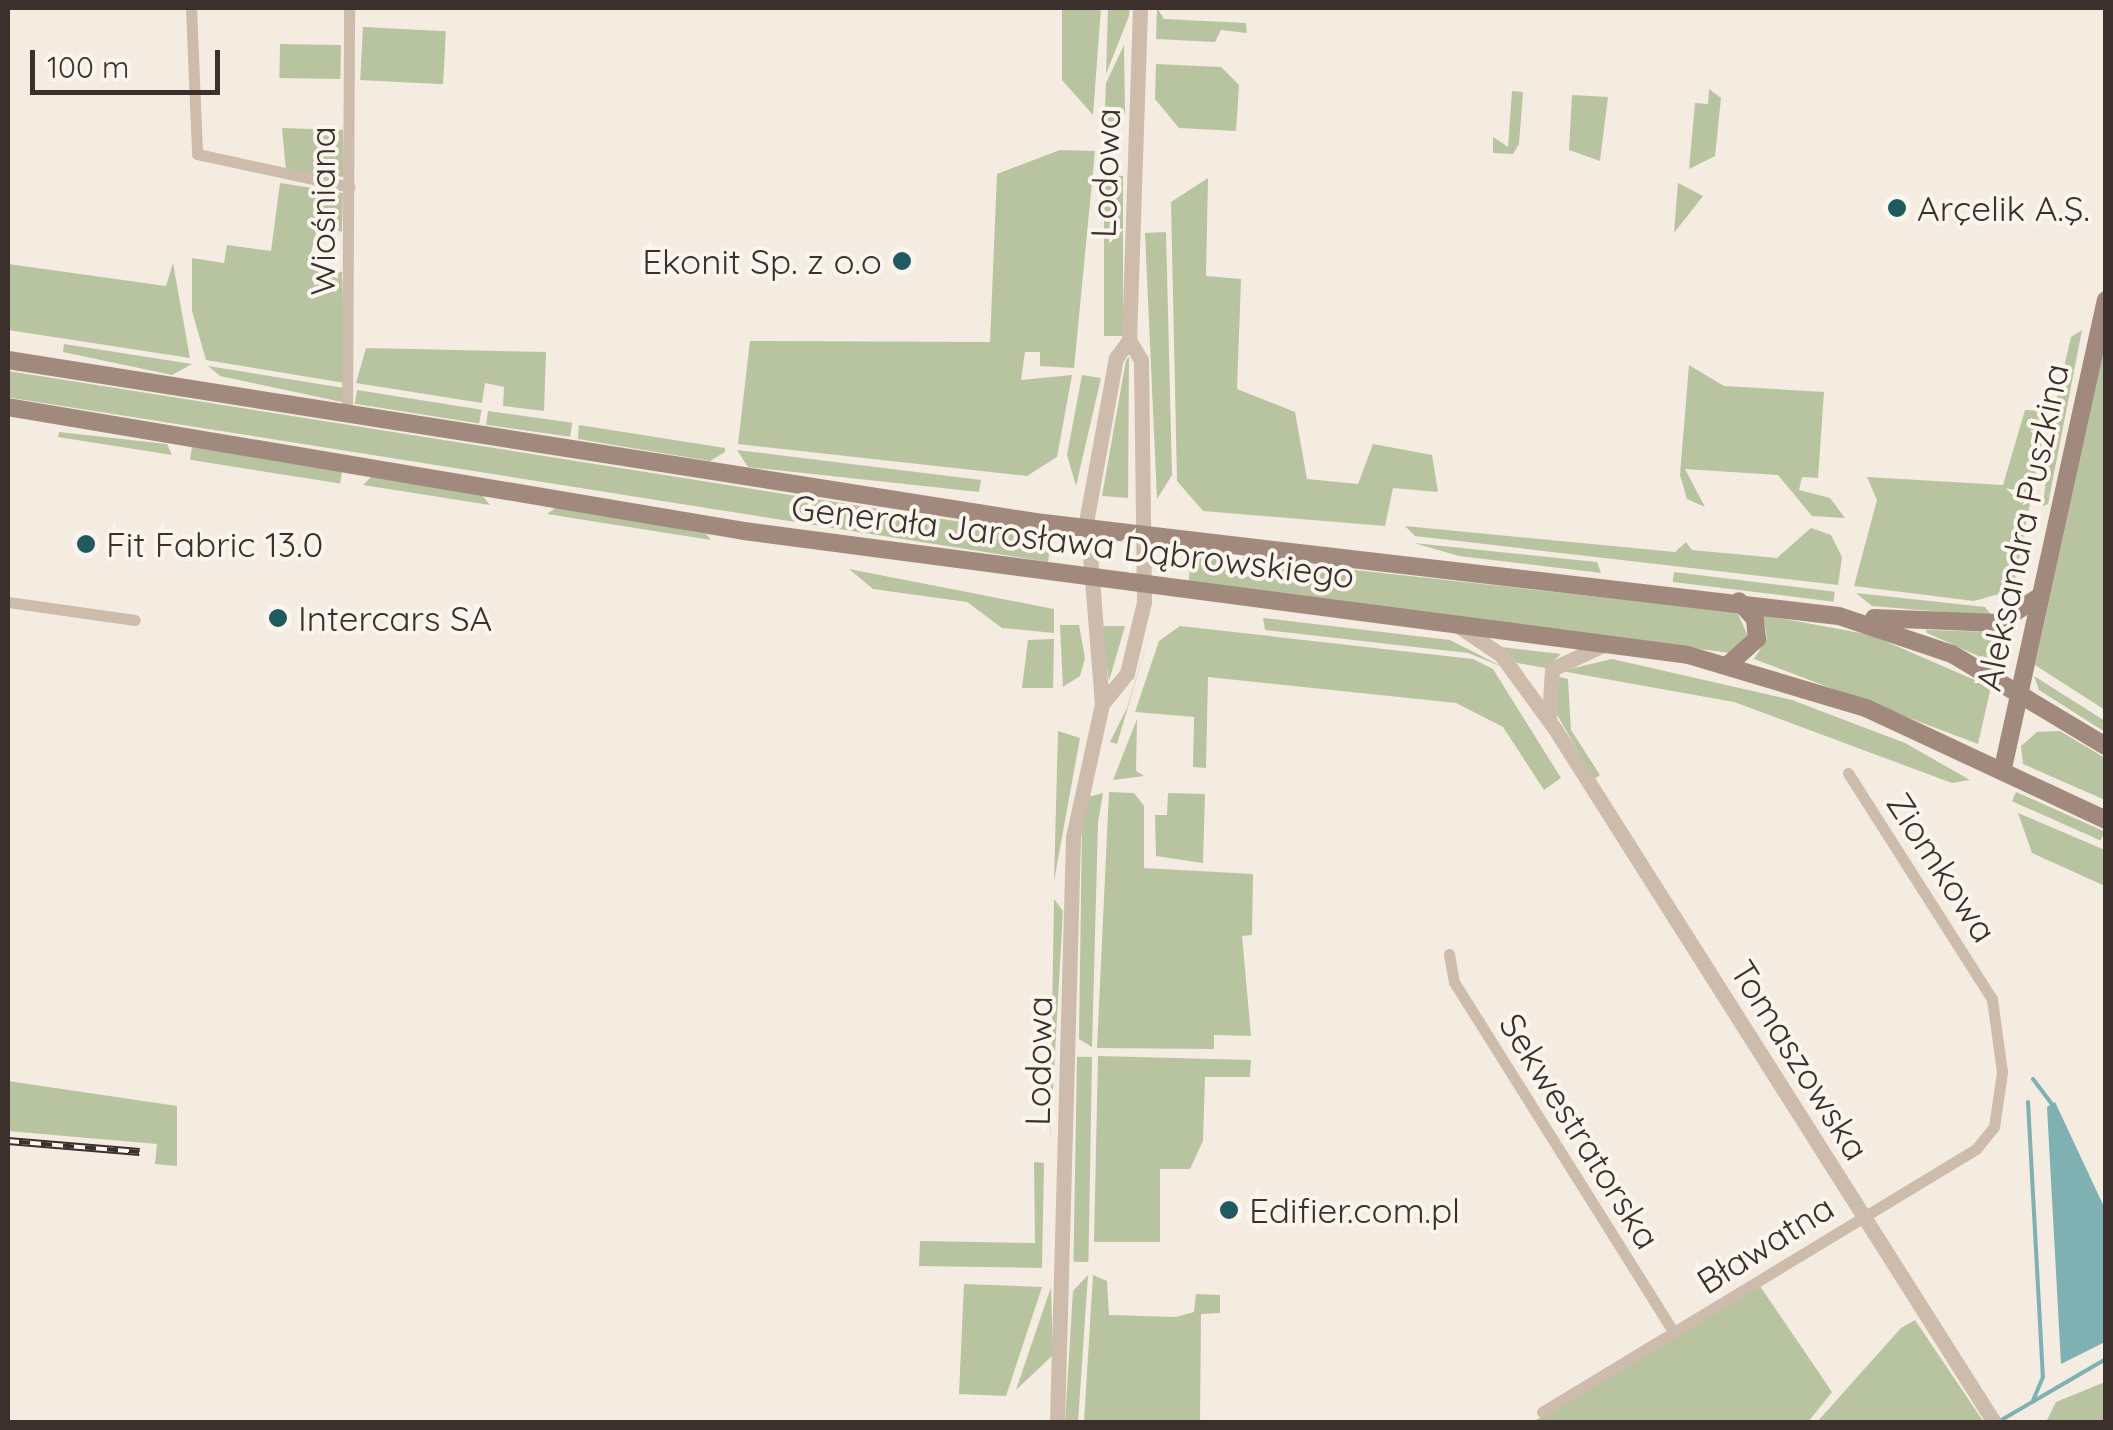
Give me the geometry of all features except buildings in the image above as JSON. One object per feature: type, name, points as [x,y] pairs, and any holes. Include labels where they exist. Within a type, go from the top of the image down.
[{"type":"main road","name":"Aleksandra Puszkina","points":[[2003,768],[2106,300]]},
{"type":"main road","name":"Generała Jarosława Dąbrowskiego","points":[[8,360],[1088,527],[1840,616],[1993,624],[2039,597]]},
{"type":"main road","name":"Generała Jarosława Dąbrowskiego","points":[[8,407],[1091,579],[1611,642],[1729,664],[1866,708],[2003,768],[2106,820]]},
{"type":"main road","points":[[1729,664],[1757,639],[1755,620],[1738,601]]},
{"type":"main road","name":"Generała Jarosława Dąbrowskiego","points":[[1840,616],[1925,642],[2019,692],[2106,746]]},
{"type":"street","points":[[191,8],[197,154],[350,187]]},
{"type":"street","name":"Wiośniana","points":[[347,414],[349,8]]},
{"type":"street","name":"Lodowa","points":[[1102,704],[1126,673],[1143,586],[1141,360],[1129,340],[1140,8]]},
{"type":"street","name":"Lodowa","points":[[1057,1422],[1073,837],[1102,704],[1088,527],[1116,358],[1129,340]]},
{"type":"street","points":[[8,602],[135,620]]},
{"type":"street","name":"Tomaszowska","points":[[1454,624],[1501,655],[1555,730],[1993,1420]]},
{"type":"street","name":"Tomaszowska","points":[[1555,730],[1545,698],[1552,669],[1611,642]]},
{"type":"street","name":"Ziomkowa","points":[[1848,773],[1988,991]]},
{"type":"street","name":"Sekwestratorska","points":[[1448,954],[1454,982],[1674,1333]]},
{"type":"street","name":"Bławatna","points":[[1542,1412],[1976,1149],[1994,1127],[2002,1072],[1988,991]]},
{"type":"green space","points":[[1062,8],[1101,8],[1093,115],[1062,80]]},
{"type":"green space","points":[[1108,8],[1130,8],[1106,74]]},
{"type":"green space","points":[[1157,8],[1164,19],[1246,23],[1247,33],[1221,30],[1215,42],[1156,39]]},
{"type":"green space","points":[[363,27],[446,31],[443,84],[360,80]]},
{"type":"green space","points":[[280,44],[341,45],[340,79],[279,78]]},
{"type":"green space","points":[[1124,45],[1125,113],[1104,132],[1106,83]]},
{"type":"green space","points":[[1156,64],[1221,67],[1239,85],[1236,131],[1179,128],[1155,99]]},
{"type":"green space","points":[[1709,89],[1721,98],[1715,156],[1689,169],[1695,103],[1708,104]]},
{"type":"green space","points":[[1512,91],[1523,92],[1519,144],[1513,154],[1493,153],[1493,137],[1508,147]]},
{"type":"green space","points":[[1572,95],[1608,97],[1600,161],[1569,150]]},
{"type":"green space","points":[[282,128],[343,130],[344,177],[286,171]]},
{"type":"green space","points":[[1060,150],[1095,151],[1074,368],[1040,366],[1040,352],[1025,352],[1021,380],[1072,375],[1057,457],[1027,476],[738,444],[750,341],[990,342],[997,174]]},
{"type":"green space","points":[[1104,176],[1123,176],[1123,336],[1104,336]]},
{"type":"green space","points":[[1208,178],[1206,276],[1241,279],[1237,389],[1295,412],[1307,479],[1358,484],[1373,444],[1432,455],[1438,492],[1393,488],[1385,526],[1203,511],[1177,481],[1171,202]]},
{"type":"green space","points":[[280,183],[343,193],[342,232],[318,224],[310,257],[319,258],[319,270],[342,272],[345,383],[206,360],[192,311],[192,258],[224,263],[227,245],[271,251]]},
{"type":"green space","points":[[1678,183],[1703,196],[1674,233]]},
{"type":"green space","points":[[1166,232],[1172,475],[1157,499],[1145,233]]},
{"type":"green space","points":[[173,263],[190,358],[8,330],[8,264],[166,286]]},
{"type":"green space","points":[[2082,330],[2048,504],[2043,506],[2054,410],[2071,337]]},
{"type":"green space","points":[[64,344],[192,364],[172,375],[63,352]]},
{"type":"green space","points":[[2105,346],[2105,710],[2035,665]]},
{"type":"green space","points":[[366,348],[546,352],[544,411],[503,406],[504,387],[485,383],[482,403],[356,383]]},
{"type":"green space","points":[[1129,357],[1128,498],[1102,496],[1126,360]]},
{"type":"green space","points":[[1689,365],[1724,386],[1824,392],[1818,478],[1802,477],[1799,490],[1830,498],[1845,518],[1812,516],[1778,475],[1685,469],[1705,507],[1687,499],[1680,475]]},
{"type":"green space","points":[[208,366],[344,388],[342,402],[220,376]]},
{"type":"green space","points":[[8,371],[1052,536],[1048,562],[8,397]]},
{"type":"green space","points":[[1082,375],[1101,378],[1076,486],[1067,455]]},
{"type":"green space","points":[[357,390],[481,410],[479,424],[355,404]]},
{"type":"green space","points":[[2025,410],[2048,411],[2013,590],[1974,601],[1854,586],[1877,500],[1867,477],[2003,485]]},
{"type":"green space","points":[[488,411],[572,423],[570,437],[486,425]]},
{"type":"green space","points":[[579,425],[725,448],[725,452],[710,461],[578,439]]},
{"type":"green space","points":[[59,432],[167,444],[172,455],[58,437]]},
{"type":"green space","points":[[192,447],[342,471],[340,484],[190,460]]},
{"type":"green space","points":[[737,450],[981,480],[979,492],[748,467]]},
{"type":"green space","points":[[371,477],[480,493],[490,505],[363,485]]},
{"type":"green space","points":[[558,506],[706,534],[711,540],[547,514]]},
{"type":"green space","points":[[1405,526],[1675,552],[1686,542],[1692,550],[1777,558],[1811,528],[1831,535],[1842,557],[1838,585],[1415,536]]},
{"type":"green space","points":[[1414,543],[1597,562],[1601,573],[1459,556]]},
{"type":"green space","points":[[1190,552],[1737,612],[1748,636],[1730,653],[1189,581]]},
{"type":"green space","points":[[849,569],[1054,609],[1054,633],[1002,628],[967,602],[873,589]]},
{"type":"green space","points":[[1674,572],[1835,592],[1834,602],[1673,582]]},
{"type":"green space","points":[[1856,593],[1985,607],[1992,616],[1872,606]]},
{"type":"green space","points":[[1763,615],[1871,635],[1991,687],[1978,744],[1754,659],[1767,638]]},
{"type":"green space","points":[[1263,618],[1450,640],[1503,667],[1468,653],[1265,630]]},
{"type":"green space","points":[[1060,625],[1079,625],[1085,658],[1080,676],[1063,687]]},
{"type":"green space","points":[[1101,626],[1125,626],[1109,681]]},
{"type":"green space","points":[[1180,626],[1473,659],[1493,669],[1561,778],[1544,790],[1503,727],[1456,703],[1208,677],[1206,768],[1193,767],[1194,717],[1135,712],[1159,641]]},
{"type":"green space","points":[[1151,629],[1117,744],[1110,742],[1127,708]]},
{"type":"green space","points":[[1926,630],[1993,632],[1996,664],[1927,633]]},
{"type":"green space","points":[[1054,639],[1053,688],[1022,688],[1028,640]]},
{"type":"green space","points":[[1501,647],[1561,654],[1546,668],[1517,663]]},
{"type":"green space","points":[[1612,659],[1792,700],[1905,743],[1970,780],[1952,783],[1734,702],[1561,671]]},
{"type":"green space","points":[[1556,676],[1568,679],[1571,730],[1600,775],[1594,779],[1556,713]]},
{"type":"green space","points":[[2034,676],[2105,721],[2105,732],[2039,690]]},
{"type":"green space","points":[[1137,719],[1136,771],[1144,776],[1113,780]]},
{"type":"green space","points":[[1058,731],[1080,738],[1054,881]]},
{"type":"green space","points":[[2060,731],[2105,758],[2105,800],[2023,764],[2021,746],[2037,732]]},
{"type":"green space","points":[[1109,792],[1134,793],[1144,806],[1144,868],[1253,874],[1252,935],[1242,936],[1251,1036],[1214,1035],[1214,1049],[1097,1048]]},
{"type":"green space","points":[[2016,792],[2105,831],[2101,841],[2012,801]]},
{"type":"green space","points":[[1103,793],[1098,823],[1092,1047],[1079,1039],[1082,824],[1088,797]]},
{"type":"green space","points":[[1168,793],[1205,794],[1203,863],[1156,856],[1155,815],[1167,815]]},
{"type":"green space","points":[[2018,813],[2105,850],[2105,886],[2032,853]]},
{"type":"green space","points":[[1054,899],[1063,911],[1050,1140]]},
{"type":"green space","points":[[1098,1056],[1251,1060],[1250,1077],[1205,1077],[1203,1141],[1190,1169],[1160,1169],[1160,1242],[1094,1242]]},
{"type":"green space","points":[[1077,1057],[1092,1057],[1088,1262],[1073,1262]]},
{"type":"green space","points":[[8,1081],[177,1106],[177,1166],[155,1164],[157,1144],[8,1131]]},
{"type":"green space","points":[[1034,1162],[1044,1163],[1042,1268],[919,1266],[920,1241],[1035,1243]]},
{"type":"green space","points":[[1088,1275],[1078,1422],[1065,1422],[1073,1291]]},
{"type":"green space","points":[[1093,1275],[1107,1281],[1109,1315],[1176,1317],[1194,1312],[1196,1294],[1220,1295],[1220,1313],[1201,1314],[1200,1422],[1084,1422]]},
{"type":"green space","points":[[964,1284],[1042,1287],[1006,1396],[959,1394]]},
{"type":"green space","points":[[1760,1286],[1832,1392],[1808,1422],[1533,1422]]},
{"type":"green space","points":[[1051,1287],[1053,1355],[1016,1390]]},
{"type":"green space","points":[[1915,1320],[1983,1421],[1817,1422],[1901,1328]]},
{"type":"green space","points":[[2105,1382],[2105,1422],[2046,1422],[2056,1402]]},
{"type":"water","points":[[2055,1102],[2106,1211],[2105,1342],[2061,1364],[2047,1107]]},
{"type":"waterway","points":[[2033,1079],[2052,1104]]},
{"type":"waterway","points":[[2028,1102],[2043,1377],[2033,1400]]},
{"type":"waterway","points":[[1998,1422],[2106,1359]]},
{"type":"railway","points":[[8,1141],[140,1152]]},
{"type":"place","name":"Arçelik A.Ş.","points":[[1897,208]]},
{"type":"place","name":"Ekonit Sp. z o.o","points":[[902,261]]},
{"type":"place","name":"Fit Fabric 13.0","points":[[86,544]]},
{"type":"place","name":"Intercars SA","points":[[278,618]]},
{"type":"place","name":"Edifier.com.pl","points":[[1229,1210]]}]
